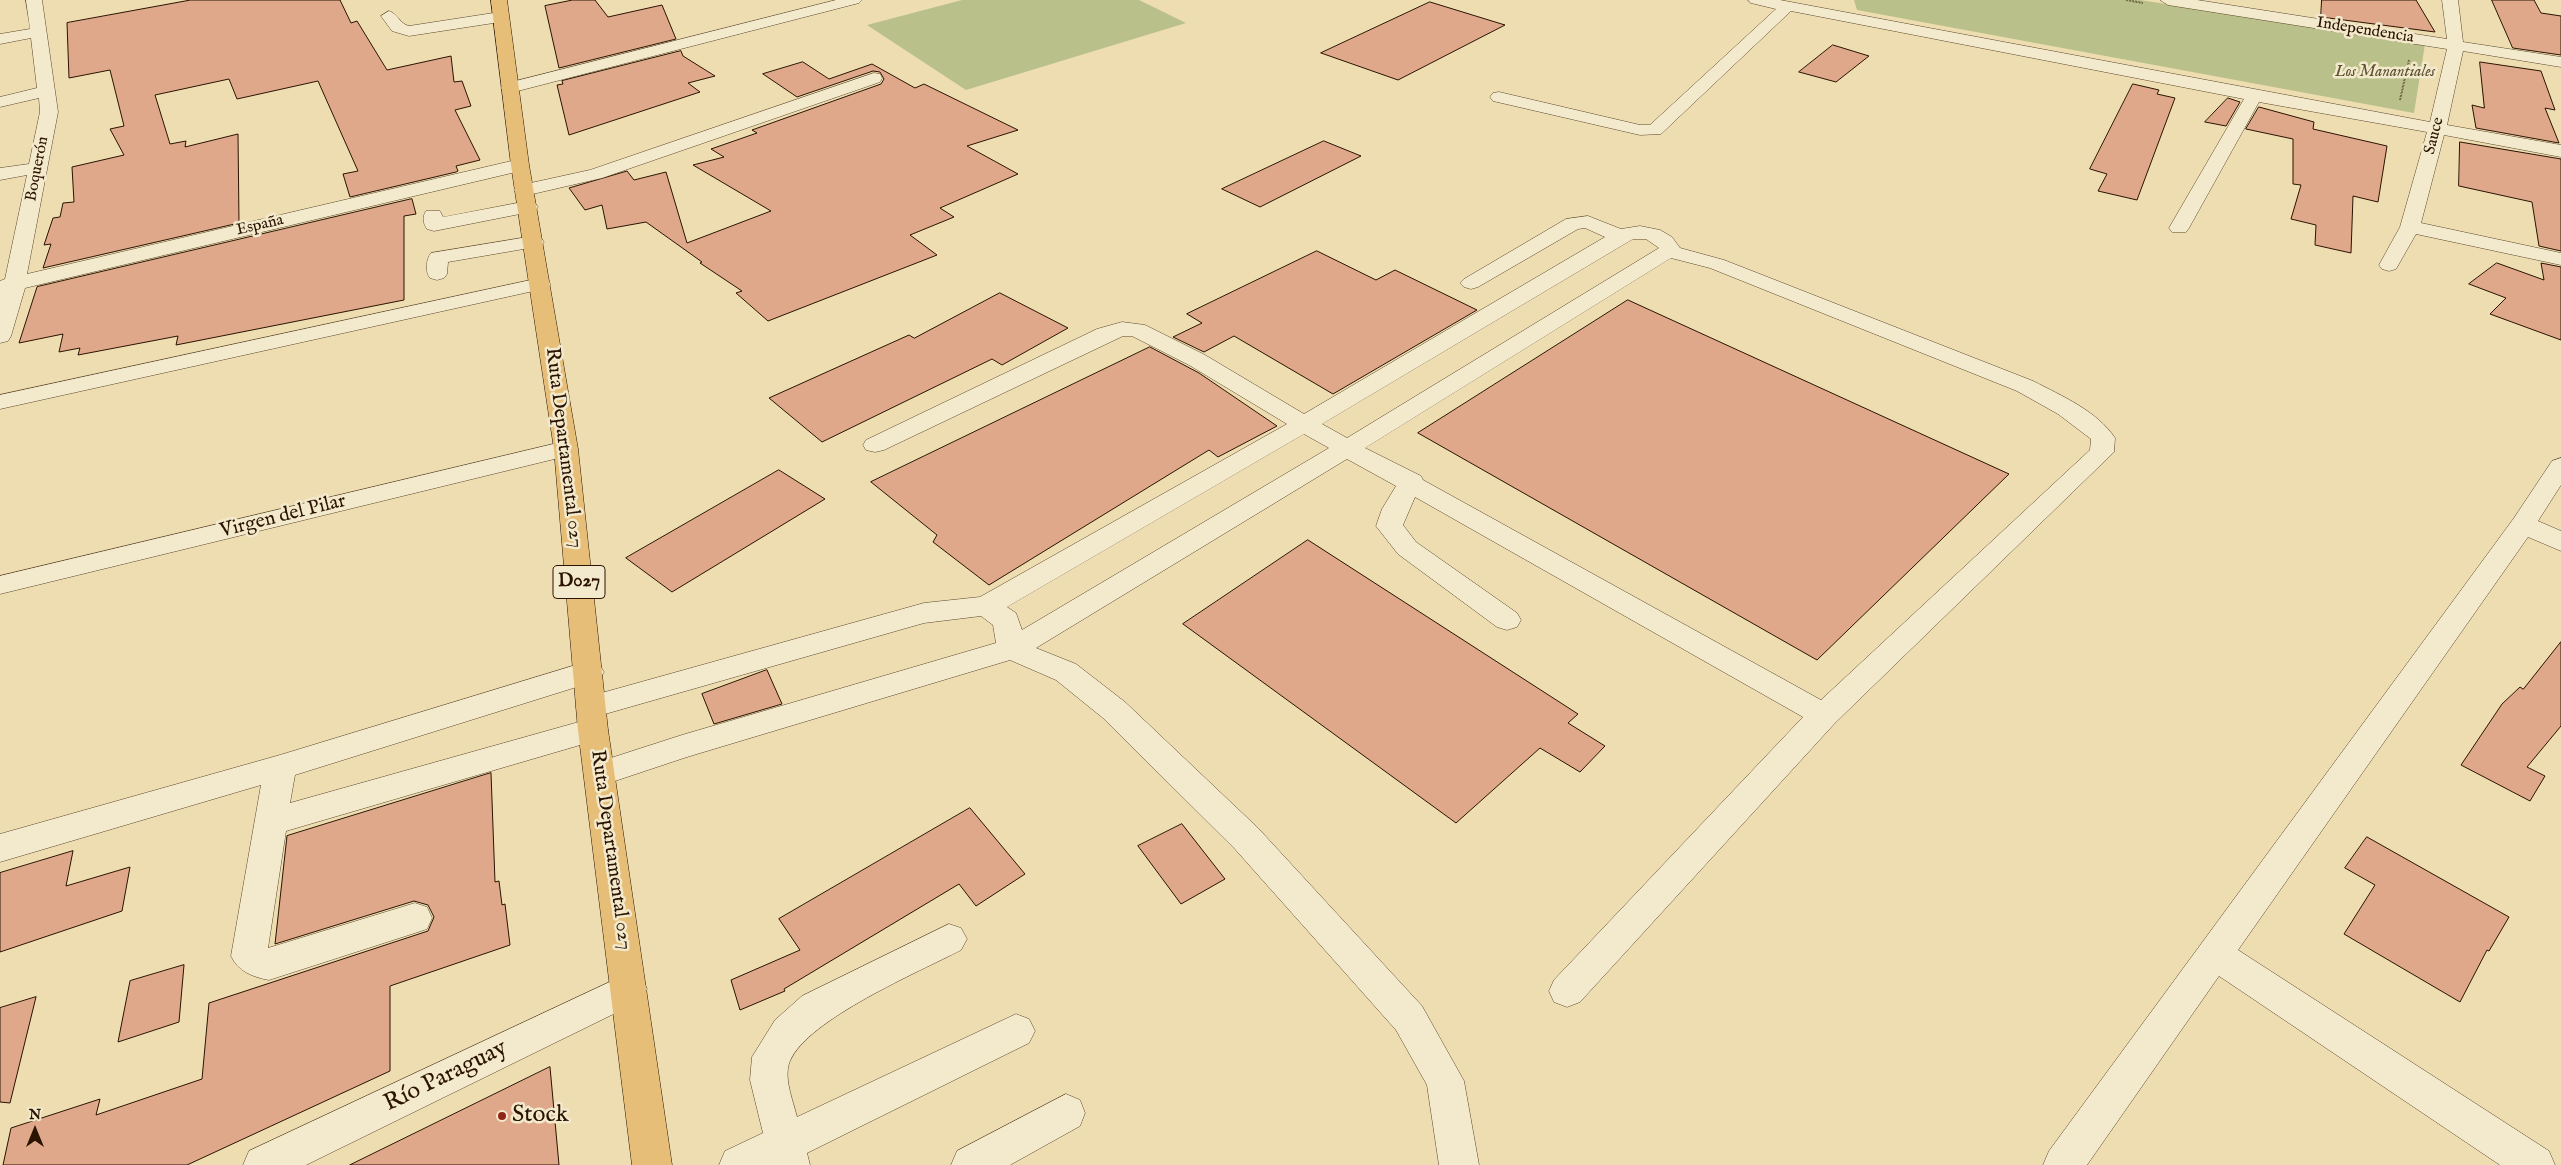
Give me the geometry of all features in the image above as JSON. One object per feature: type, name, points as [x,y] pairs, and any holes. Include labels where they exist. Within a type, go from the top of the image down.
[{"type":"main road","name":"Ruta Departamental 027","points":[[500,8],[524,188],[566,449],[592,719],[652,1165]]},
{"type":"street","name":"Boquerón","points":[[0,336],[7,286],[38,168],[49,112],[34,0]]},
{"type":"street","points":[[510,88],[850,0]]},
{"type":"street","points":[[1756,0],[1787,7],[1832,8],[2254,96],[2561,151]]},
{"type":"street","name":"Independencia","points":[[2168,0],[2561,62]]},
{"type":"street","name":"Sauce","points":[[2389,265],[2410,227],[2437,129],[2456,46],[2450,0]]},
{"type":"street","points":[[1499,97],[1640,130],[1655,130],[1787,7]]},
{"type":"street","points":[[389,16],[398,28],[409,31],[461,24],[500,8]]},
{"type":"street","points":[[454,9],[461,24]]},
{"type":"street","points":[[0,39],[38,32]]},
{"type":"street","points":[[534,242],[437,266],[434,220],[524,188],[595,174],[874,78]]},
{"type":"street","points":[[0,102],[46,91]]},
{"type":"street","points":[[2179,228],[2254,96]]},
{"type":"street","points":[[0,174],[38,168]]},
{"type":"street","name":"España","points":[[7,286],[524,188]]},
{"type":"street","points":[[1471,283],[1573,223],[1588,222],[1620,236]]},
{"type":"street","points":[[2410,227],[2561,259]]},
{"type":"street","points":[[271,822],[924,613],[986,606],[1304,424],[1620,236],[1630,232],[1652,235],[1666,242],[1670,247],[1668,251]]},
{"type":"street","points":[[600,774],[682,746],[1012,649],[1349,447],[1668,251],[1717,264],[2025,386],[2067,408],[2090,424],[2103,438],[2102,452],[2069,481],[1824,715],[1567,991]]},
{"type":"street","points":[[0,402],[540,284]]},
{"type":"street","points":[[875,445],[1105,334],[1122,329],[1137,330],[1197,360],[1304,424],[1412,482],[1824,715]]},
{"type":"street","name":"Virgen del Pilar","points":[[0,585],[566,449]]},
{"type":"street","points":[[2063,1165],[2522,524],[2561,466]]},
{"type":"street","points":[[1412,482],[1394,508],[1389,526],[1406,548],[1508,620]]},
{"type":"street","points":[[2522,524],[2561,542]]},
{"type":"street","points":[[986,606],[1006,620],[1012,649]]},
{"type":"street","points":[[1012,649],[1066,672],[1114,710],[1246,838],[1409,1018],[1445,1081],[1459,1165]]},
{"type":"street","points":[[0,848],[280,767],[588,672]]},
{"type":"street","points":[[280,767],[249,956],[262,963],[269,964],[414,918]]},
{"type":"street","points":[[786,1154],[769,1080],[771,1057],[788,1032],[815,1008],[949,939]]},
{"type":"street","points":[[2214,954],[2535,1165]]},
{"type":"street","name":"Río Paraguay","points":[[263,1165],[629,989]]},
{"type":"street","points":[[739,1165],[786,1154],[1016,1031]]},
{"type":"street","points":[[971,1165],[1066,1113]]},
{"type":"path","points":[[2126,0],[2145,3]]},
{"type":"path","points":[[2399,106],[2410,57]]},
{"type":"green space","points":[[962,0],[1139,0],[1186,23],[966,90],[867,25]]},
{"type":"green space","name":"Los Manantiales","points":[[1854,0],[2140,0],[2425,44],[2414,113],[1857,10]]},
{"type":"building","points":[[191,0],[340,0],[351,23],[357,21],[387,70],[451,56],[454,82],[462,81],[471,106],[455,110],[480,160],[456,166],[458,171],[456,172],[350,197],[343,174],[358,171],[318,81],[237,99],[229,79],[155,95],[170,144],[186,141],[185,147],[238,134],[239,223],[43,268],[51,244],[44,245],[53,218],[60,217],[63,203],[74,202],[72,167],[124,155],[110,129],[124,126],[110,70],[69,78],[67,23]]},
{"type":"building","points":[[573,0],[595,0],[608,17],[662,5],[676,39],[559,68],[545,6]]},
{"type":"building","points":[[2322,0],[2416,0],[2435,32],[2321,17]]},
{"type":"building","points":[[2492,0],[2534,0],[2541,13],[2561,16],[2561,55],[2513,48]]},
{"type":"building","points":[[1430,2],[1505,25],[1398,80],[1321,53]]},
{"type":"building","points":[[1833,45],[1869,56],[1836,82],[1799,72]]},
{"type":"building","points":[[681,51],[683,56],[715,76],[688,83],[700,92],[569,135],[557,85],[563,84],[562,81]]},
{"type":"building","points":[[803,62],[829,79],[872,64],[915,88],[924,84],[1018,130],[967,146],[1018,174],[940,208],[954,217],[910,235],[937,255],[768,321],[736,293],[742,291],[700,263],[702,262],[646,222],[607,229],[602,205],[585,210],[569,188],[627,171],[634,180],[666,172],[687,243],[771,211],[693,165],[724,157],[711,149],[757,133],[752,130],[881,84],[884,79],[880,72],[873,71],[797,97],[763,74]]},
{"type":"building","points":[[2480,62],[2541,71],[2555,110],[2545,108],[2559,143],[2476,128],[2472,105],[2484,108]]},
{"type":"building","points":[[2133,84],[2159,90],[2157,94],[2175,98],[2137,200],[2098,191],[2107,174],[2090,169]]},
{"type":"building","points":[[2228,98],[2240,102],[2226,126],[2205,122]]},
{"type":"building","points":[[2259,107],[2314,122],[2313,129],[2387,146],[2378,202],[2353,196],[2351,253],[2315,245],[2316,225],[2291,219],[2301,185],[2293,184],[2293,139],[2246,129]]},
{"type":"building","points":[[1324,141],[1361,156],[1260,207],[1222,189]]},
{"type":"building","points":[[2460,142],[2561,159],[2561,251],[2539,246],[2532,202],[2459,186]]},
{"type":"building","points":[[412,199],[416,214],[404,216],[404,300],[176,345],[178,336],[78,355],[80,348],[59,352],[63,334],[19,343],[37,287]]},
{"type":"building","points":[[1317,251],[1376,280],[1395,270],[1477,310],[1333,394],[1234,336],[1204,352],[1173,337],[1202,323],[1187,314]]},
{"type":"building","points":[[2497,263],[2544,280],[2541,263],[2561,267],[2561,340],[2490,314],[2506,298],[2469,284]]},
{"type":"building","points":[[1000,293],[1068,328],[1002,365],[992,359],[822,442],[769,398],[909,335],[914,338]]},
{"type":"building","points":[[1628,300],[2009,474],[1817,660],[1418,433]]},
{"type":"building","points":[[1150,347],[1199,373],[1277,426],[1218,457],[1209,450],[989,585],[933,542],[937,535],[871,482]]},
{"type":"building","points":[[779,470],[825,499],[672,592],[626,558]]},
{"type":"building","points":[[1308,540],[1578,714],[1568,723],[1605,746],[1580,772],[1540,748],[1456,823],[1183,624]]},
{"type":"building","points":[[2561,642],[2561,726],[2527,767],[2545,776],[2530,801],[2461,765],[2502,704],[2520,687],[2523,689]]},
{"type":"building","points":[[767,670],[782,704],[714,724],[702,694]]},
{"type":"building","points":[[491,773],[495,882],[499,881],[502,905],[505,904],[510,945],[390,986],[390,1071],[187,1165],[3,1165],[11,1128],[100,1099],[96,1115],[202,1079],[209,1003],[428,931],[434,917],[428,905],[414,901],[275,944],[287,836]]},
{"type":"building","points":[[970,808],[1025,874],[976,906],[959,884],[784,989],[785,991],[740,1010],[731,980],[800,950],[779,919]]},
{"type":"building","points":[[1182,824],[1225,879],[1181,904],[1138,846]]},
{"type":"building","points":[[2367,837],[2509,917],[2489,951],[2487,950],[2460,1002],[2344,934],[2375,885],[2345,868]]},
{"type":"building","points":[[73,851],[66,886],[130,867],[122,911],[0,952],[0,873]]},
{"type":"building","points":[[184,965],[179,1022],[118,1042],[130,981]]},
{"type":"building","points":[[36,997],[10,1103],[0,1102],[0,1008]]},
{"type":"building","name":"Stock","points":[[550,1067],[559,1165],[350,1165]]},
{"type":"place","name":"Stock","points":[[502,1116]]}]
